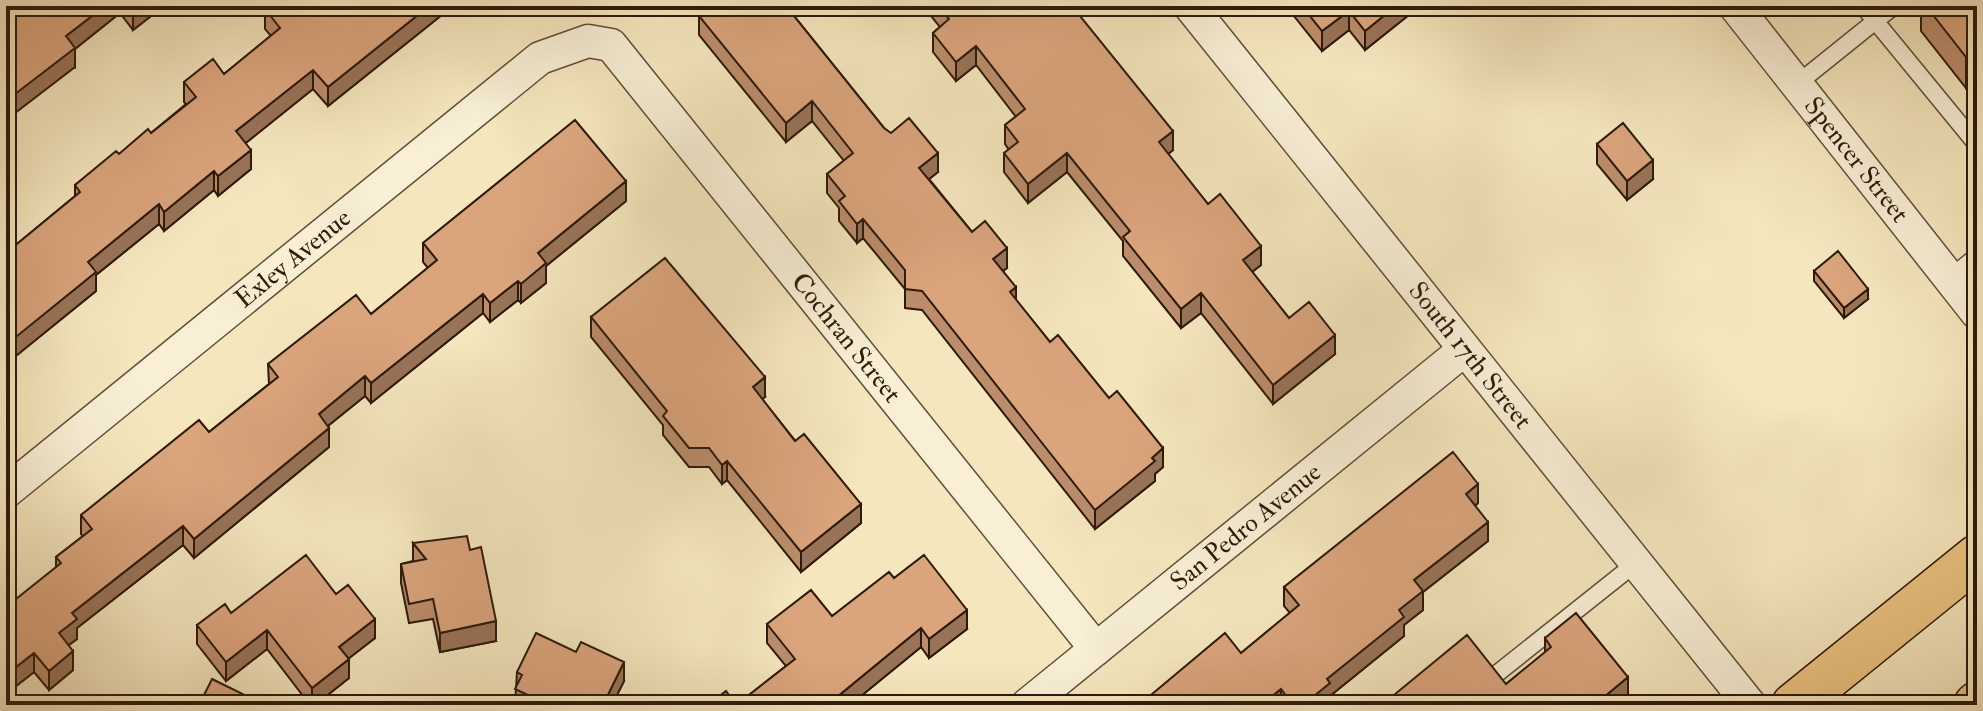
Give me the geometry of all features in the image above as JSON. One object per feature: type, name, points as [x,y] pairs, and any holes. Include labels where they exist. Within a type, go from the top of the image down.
[{"type":"main road","points":[[1794,705],[1977,557]]},
{"type":"main road","points":[[1846,705],[1851,658]]},
{"type":"street","name":"South 17th Street","points":[[1190,6],[1750,705]]},
{"type":"street","name":"Spencer Street","points":[[1735,6],[1977,313]]},
{"type":"street","name":"Exley Avenue","points":[[6,492],[540,58],[588,41]]},
{"type":"street","name":"Cochran Street","points":[[588,41],[611,45],[1096,649]]},
{"type":"street","name":"San Pedro Avenue","points":[[1027,705],[1464,350]]},
{"type":"lane","points":[[1863,6],[1977,145]]},
{"type":"lane","points":[[1797,84],[1894,6]]},
{"type":"lane","points":[[1950,278],[1977,256]]},
{"type":"lane","points":[[1494,676],[1636,563]]},
{"type":"building","points":[[6,6],[105,6],[66,36],[75,48],[6,101]]},
{"type":"building","points":[[269,6],[429,6],[328,87],[313,70],[236,131],[251,150],[218,176],[214,171],[164,212],[159,204],[88,262],[96,272],[6,345],[6,253],[80,192],[75,185],[116,151],[119,154],[148,129],[151,133],[196,97],[184,82],[213,59],[224,74],[280,28],[265,9]]},
{"type":"building","points":[[711,6],[786,6],[884,128],[891,133],[909,118],[938,153],[919,168],[972,232],[985,221],[1007,248],[993,259],[1016,287],[1010,292],[1050,342],[1058,335],[1109,398],[1117,391],[1163,448],[1152,458],[1155,461],[1095,510],[922,291],[905,289],[905,270],[863,219],[857,224],[839,201],[845,196],[827,174],[853,153],[812,101],[786,123],[699,16]]},
{"type":"building","points":[[938,6],[1072,6],[1173,131],[1159,142],[1208,204],[1220,194],[1261,246],[1243,260],[1289,318],[1309,302],[1335,335],[1273,385],[1201,293],[1181,309],[1123,237],[1130,231],[1067,153],[1028,184],[1004,153],[1018,142],[1005,125],[1025,109],[976,46],[956,62],[933,33],[949,19]]},
{"type":"building","points":[[1302,6],[1396,6],[1365,31],[1349,11],[1322,31]]},
{"type":"building","points":[[1926,6],[1977,6],[1977,48],[1966,57]]},
{"type":"building","points":[[575,120],[626,181],[538,253],[546,263],[521,284],[518,281],[490,303],[483,294],[371,383],[365,376],[319,414],[329,428],[194,539],[183,526],[72,613],[77,619],[59,633],[73,651],[49,671],[34,653],[6,675],[6,607],[61,563],[56,557],[92,529],[81,515],[199,420],[209,432],[278,377],[268,364],[356,295],[371,314],[437,260],[423,243]]},
{"type":"building","points":[[1623,123],[1653,160],[1627,181],[1597,144]]},
{"type":"building","points":[[1838,251],[1868,289],[1844,308],[1814,271]]},
{"type":"building","points":[[665,258],[765,377],[753,387],[795,441],[804,434],[861,504],[801,552],[727,461],[722,465],[709,448],[689,448],[663,416],[667,411],[591,317]]},
{"type":"building","points":[[1453,452],[1478,484],[1466,494],[1488,522],[1414,580],[1423,591],[1399,610],[1404,617],[1327,679],[1330,683],[1303,705],[1293,705],[1281,689],[1261,705],[1139,705],[1225,633],[1241,653],[1299,605],[1284,587]]},
{"type":"building","points":[[467,536],[470,550],[481,547],[496,621],[440,633],[433,599],[409,604],[401,564],[426,559],[413,543]]},
{"type":"building","points":[[306,555],[336,594],[348,585],[375,619],[339,647],[349,659],[312,688],[267,630],[226,662],[197,625],[225,604],[231,613]]},
{"type":"building","points":[[924,555],[967,610],[929,639],[921,628],[837,697],[843,705],[708,705],[726,691],[734,702],[738,699],[740,702],[795,659],[767,624],[811,590],[832,616],[889,572],[894,578]]},
{"type":"building","points":[[1576,613],[1628,677],[1598,702],[1593,697],[1583,705],[1383,704],[1467,635],[1506,684],[1551,647],[1545,638]]},
{"type":"building","points":[[536,633],[576,652],[581,642],[624,662],[603,705],[549,705],[515,689],[522,675],[517,672]]},
{"type":"building","points":[[212,679],[265,705],[199,705]]}]
